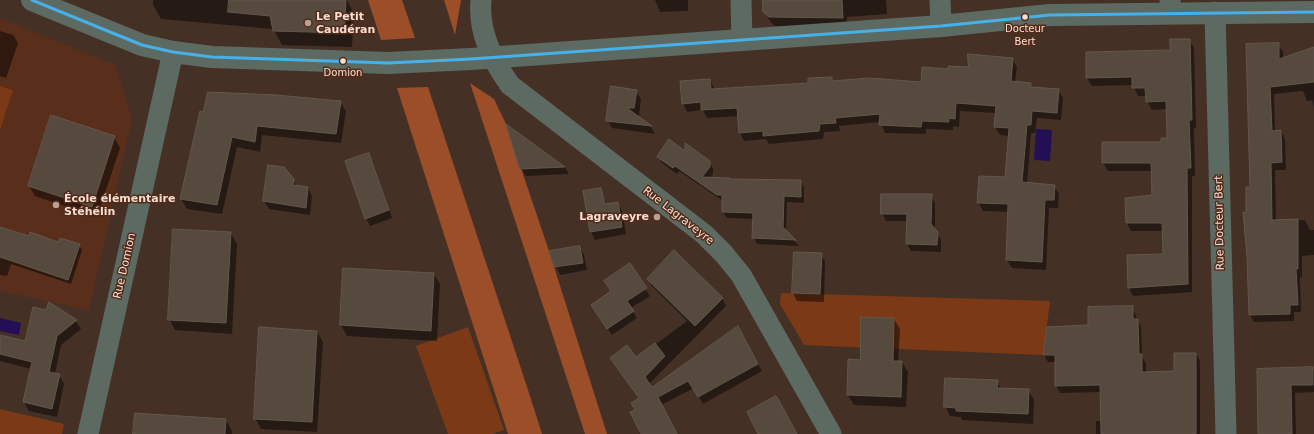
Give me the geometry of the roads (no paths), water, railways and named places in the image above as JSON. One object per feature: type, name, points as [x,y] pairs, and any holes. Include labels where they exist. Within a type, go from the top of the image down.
[{"type":"street","points":[[32,0],[142,45],[173,52],[212,57],[388,63],[471,59],[940,26],[1050,15],[1170,6],[1215,12],[1314,12]]},
{"type":"street","name":"Rue Lagraveyre","points":[[481,0],[482,29],[492,57],[510,85],[520,95],[704,234],[724,254],[741,275],[831,434]]},
{"type":"street","points":[[741,0],[742,40]]},
{"type":"street","points":[[940,0],[940,26]]},
{"type":"street","name":"Rue Docteur Bert","points":[[1215,12],[1226,434]]},
{"type":"street","name":"Rue Domion","points":[[88,434],[173,52]]},
{"type":"place","name":"Docteur Bert","points":[[1025,17]]},
{"type":"place","name":"Le Petit Caudéran","points":[[308,23]]},
{"type":"place","name":"Domion","points":[[343,61]]},
{"type":"place","name":"École élémentaire Stéhélin","points":[[56,205]]},
{"type":"place","name":"Lagraveyre","points":[[657,217]]}]
